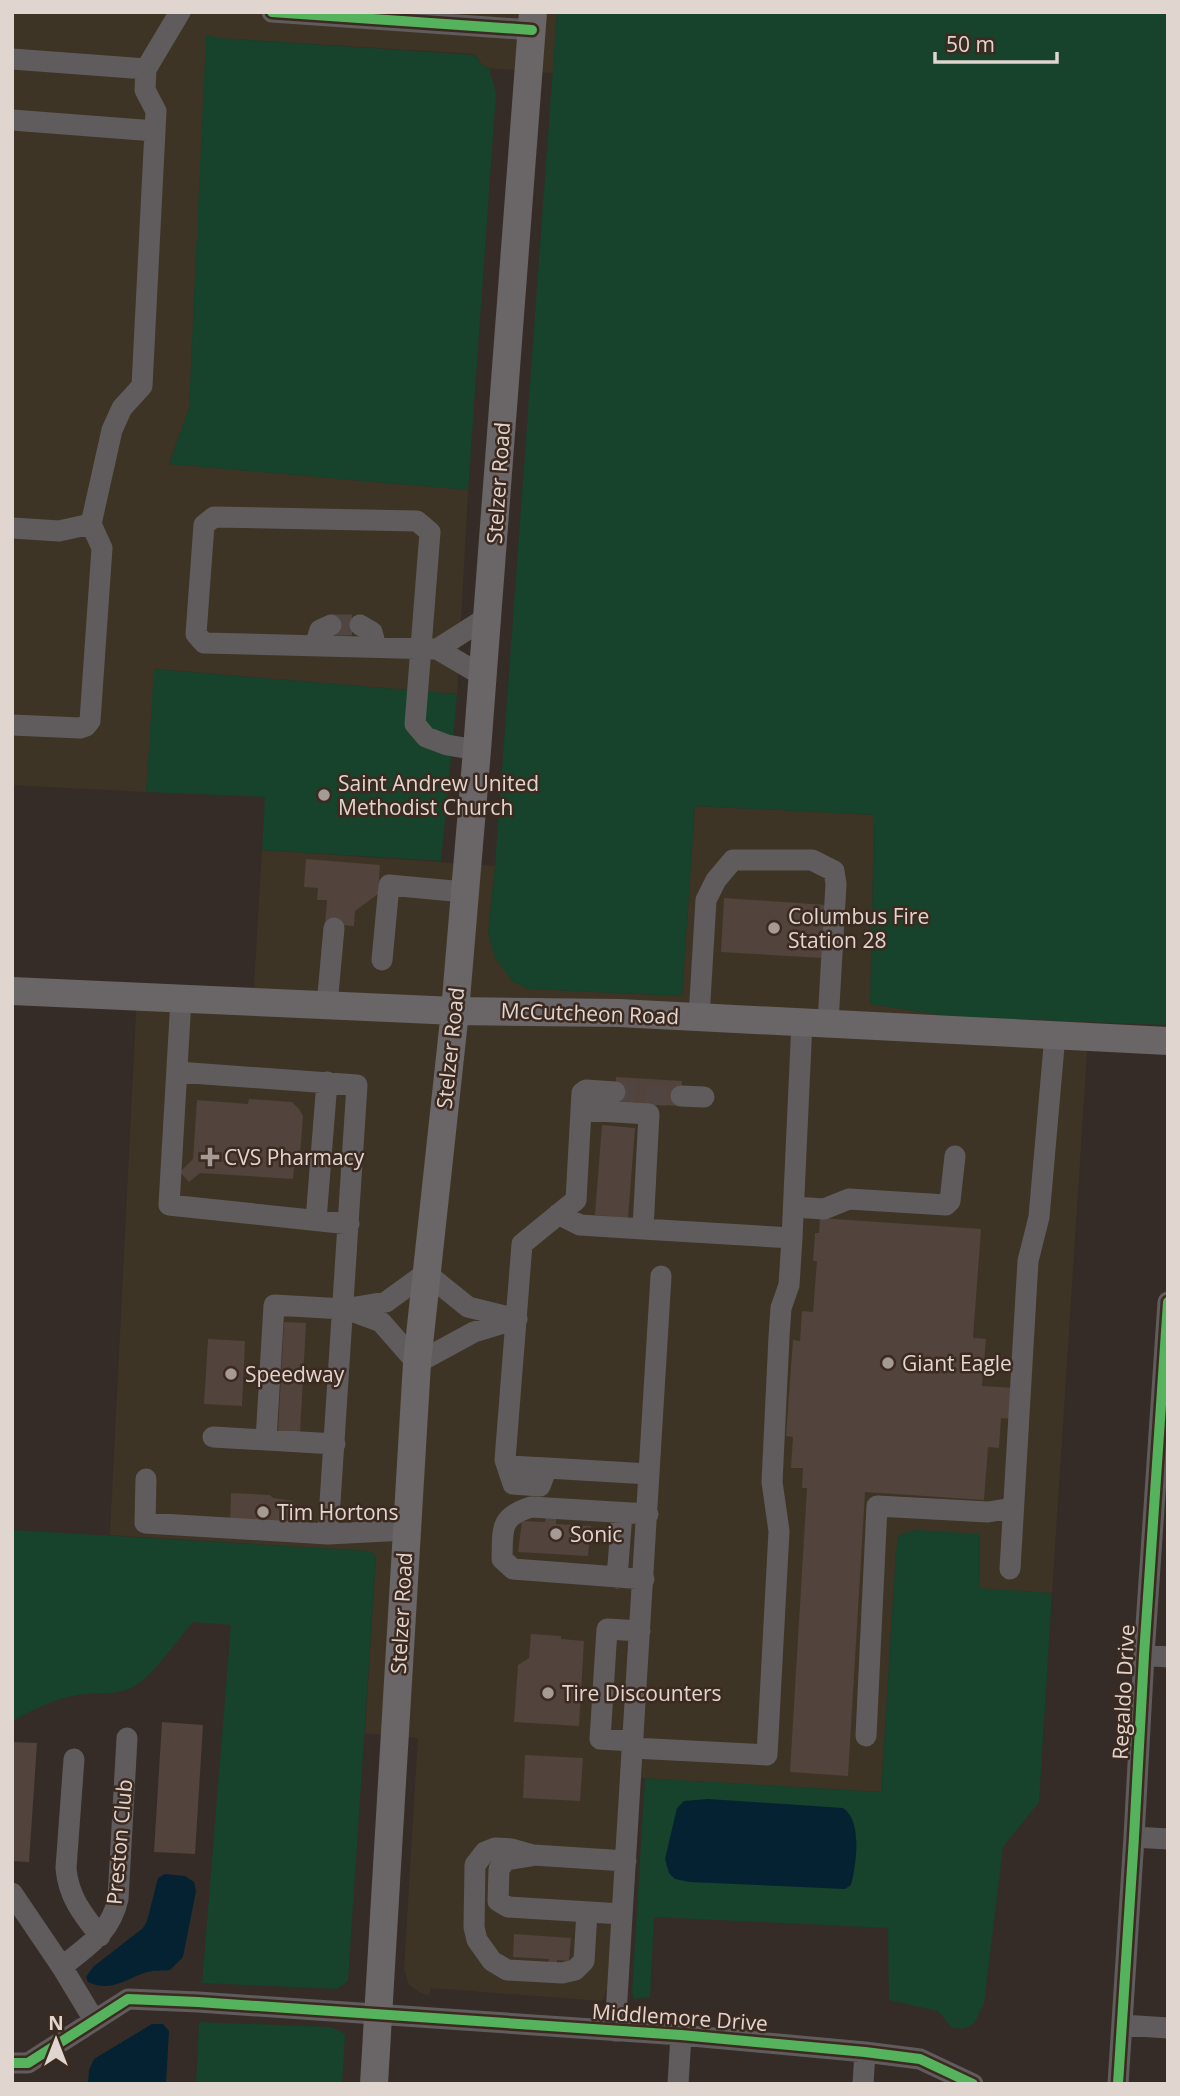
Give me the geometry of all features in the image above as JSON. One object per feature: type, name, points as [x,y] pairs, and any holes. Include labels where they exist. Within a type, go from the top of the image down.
[{"type":"main road","name":"Stelzer Road","points":[[374,2084],[417,1363],[455,1010],[488,617],[532,21]]},
{"type":"main road","name":"McCutcheon Road","points":[[12,991],[455,1010],[619,1013],[1168,1041]]},
{"type":"street","points":[[12,725],[80,728],[90,721],[102,548],[91,524],[113,429],[122,408],[142,386],[156,111],[145,90],[146,69],[180,12]]},
{"type":"street","points":[[272,12],[532,21]]},
{"type":"street","points":[[12,59],[146,69]]},
{"type":"street","points":[[12,120],[155,131]]},
{"type":"street","points":[[477,750],[447,745],[426,737],[415,724],[429,649],[430,532],[417,521],[214,517],[204,525],[196,634],[204,643],[429,649],[483,676]]},
{"type":"street","points":[[12,528],[60,531],[91,524]]},
{"type":"street","points":[[429,649],[488,617]]},
{"type":"street","points":[[315,646],[320,630],[331,625]]},
{"type":"street","points":[[360,625],[372,632],[376,647]]},
{"type":"street","points":[[640,1631],[607,1629],[600,1739],[633,1745],[767,1755],[779,1531],[772,1482],[781,1308],[789,1285],[794,1207],[815,1022],[836,884],[834,871],[811,860],[733,860],[716,880],[706,900],[699,1017]]},
{"type":"street","points":[[382,960],[389,885],[464,892]]},
{"type":"street","points":[[327,1005],[334,928]]},
{"type":"street","points":[[181,999],[169,1205],[349,1224]]},
{"type":"street","points":[[1010,1569],[1028,1261],[1039,1217],[1055,1035]]},
{"type":"street","points":[[177,1072],[357,1085],[328,1534]]},
{"type":"street","points":[[316,1220],[327,1083]]},
{"type":"street","points":[[615,1092],[586,1090],[582,1093],[576,1200],[522,1244],[505,1461],[513,1484],[540,1486],[547,1468],[649,1474]]},
{"type":"street","points":[[681,1096],[705,1097]]},
{"type":"street","points":[[581,1110],[649,1114],[643,1229]]},
{"type":"street","points":[[794,1207],[824,1209],[849,1199],[946,1205],[950,1201],[955,1156]]},
{"type":"street","points":[[558,1214],[580,1225],[792,1238]]},
{"type":"street","points":[[266,1440],[274,1305],[344,1309],[386,1302],[426,1273],[468,1307],[517,1319]]},
{"type":"street","points":[[615,2031],[661,1276]]},
{"type":"street","name":"Regaldo Drive","points":[[1118,2084],[1144,1655],[1160,1541],[1168,1302]]},
{"type":"street","points":[[344,1309],[381,1322],[417,1363],[474,1332],[517,1319]]},
{"type":"street","points":[[213,1437],[335,1444]]},
{"type":"street","points":[[146,1479],[145,1523],[328,1534],[406,1530]]},
{"type":"street","points":[[866,1736],[877,1506],[988,1512],[1013,1508]]},
{"type":"street","points":[[644,1579],[513,1569],[502,1559],[505,1523],[516,1512],[531,1507],[648,1514]]},
{"type":"street","points":[[617,1578],[622,1513]]},
{"type":"street","points":[[1144,1655],[1168,1657]]},
{"type":"street","name":"Preston Club","points":[[62,1966],[100,1936],[115,1912],[127,1738]]},
{"type":"street","points":[[74,1759],[67,1884],[79,1910],[100,1936]]},
{"type":"street","points":[[1134,1837],[1168,1839]]},
{"type":"street","points":[[587,1912],[584,1961],[575,1970],[562,1973],[506,1970],[492,1961],[477,1940],[474,1927],[475,1865],[485,1852],[495,1848],[533,1855],[625,1861]]},
{"type":"street","points":[[498,1901],[499,1869],[506,1860],[533,1855]]},
{"type":"street","points":[[12,1894],[62,1966],[94,2020]]},
{"type":"street","points":[[474,1901],[498,1901],[508,1907],[622,1914]]},
{"type":"street","name":"Middlemore Drive","points":[[12,2063],[28,2063],[128,1999],[681,2035],[865,2052],[920,2059],[973,2084]]},
{"type":"street","points":[[1122,2025],[1168,2028]]},
{"type":"street","points":[[678,2084],[681,2035]]},
{"type":"street","points":[[863,2084],[865,2052]]},
{"type":"shaded area","points":[[12,12],[557,12],[553,73],[489,68],[482,65],[475,54],[218,38],[207,35],[189,408],[169,464],[468,490],[457,694],[155,669],[146,792],[12,785]]},
{"type":"shaded area","points":[[695,806],[874,815],[870,1004],[953,1017],[1089,1021],[1052,1593],[979,1589],[980,1534],[899,1535],[881,1792],[622,1777],[607,1989],[602,2001],[431,1988],[429,1996],[409,1985],[404,1969],[418,1738],[365,1733],[376,1557],[369,1551],[110,1535],[137,995],[253,1004],[262,850],[495,866],[488,933],[512,981],[529,989],[682,996]]},
{"type":"green space","points":[[557,12],[1168,12],[1168,1025],[953,1017],[870,1004],[874,815],[695,806],[682,996],[529,989],[512,981],[495,958],[488,933]]},
{"type":"green space","points":[[206,35],[475,55],[482,65],[489,68],[496,93],[468,490],[169,464],[189,408]]},
{"type":"green space","points":[[154,669],[457,694],[441,861],[262,850],[265,797],[146,792]]},
{"type":"green space","points":[[12,1530],[369,1551],[376,1557],[348,1981],[337,1989],[202,1983],[231,1625],[193,1622],[156,1667],[131,1688],[118,1692],[68,1697],[44,1705],[12,1721]]},
{"type":"green space","points":[[915,1530],[980,1534],[979,1588],[1052,1593],[1039,1802],[1003,1847],[984,2003],[976,2020],[966,2028],[952,2028],[938,2011],[889,2000],[888,1928],[654,1917],[650,1997],[634,1999],[632,1992],[645,1778],[881,1792],[896,1551],[899,1535]]},
{"type":"green space","points":[[199,2022],[331,2027],[345,2034],[342,2084],[196,2084]]},
{"type":"water","points":[[708,1799],[843,1808],[849,1814],[856,1833],[855,1867],[851,1885],[845,1889],[690,1882],[675,1879],[669,1873],[665,1859],[677,1808],[684,1801]]},
{"type":"water","points":[[165,1874],[185,1876],[194,1882],[196,1891],[183,1957],[170,1970],[147,1972],[111,1986],[88,1982],[86,1977],[93,1967],[143,1928],[158,1878]]},
{"type":"water","points":[[152,2024],[163,2024],[169,2031],[166,2084],[88,2084],[89,2070],[94,2059]]},
{"type":"building","points":[[306,859],[380,865],[378,894],[355,911],[354,926],[325,924],[327,900],[317,900],[318,888],[304,887]]},
{"type":"building","name":"Columbus Fire Station 28","points":[[724,898],[826,905],[823,958],[721,952]]},
{"type":"building","points":[[616,1077],[682,1081],[680,1106],[615,1102]]},
{"type":"building","name":"CVS Pharmacy","points":[[249,1099],[292,1102],[303,1116],[300,1156],[295,1155],[293,1179],[200,1173],[189,1182],[180,1172],[193,1159],[197,1100],[248,1104]]},
{"type":"building","points":[[602,1125],[635,1128],[628,1218],[595,1215]]},
{"type":"building","name":"Giant Eagle","points":[[820,1218],[981,1229],[973,1338],[986,1339],[982,1386],[1015,1388],[1013,1419],[1001,1418],[999,1448],[988,1447],[984,1500],[865,1492],[848,1776],[790,1772],[807,1488],[802,1488],[803,1468],[791,1468],[793,1437],[786,1436],[793,1340],[800,1341],[802,1311],[813,1312],[817,1261],[813,1261],[815,1233],[819,1233]]},
{"type":"building","name":"Speedway","points":[[284,1322],[306,1323],[300,1433],[278,1431]]},
{"type":"building","points":[[208,1339],[245,1341],[242,1406],[204,1404]]},
{"type":"building","name":"Tim Hortons","points":[[231,1493],[270,1495],[273,1498],[293,1501],[295,1520],[285,1526],[230,1523]]},
{"type":"building","name":"Sonic","points":[[546,1517],[556,1517],[556,1524],[591,1526],[588,1556],[518,1552],[522,1521],[545,1522]]},
{"type":"building","name":"Tire Discounters","points":[[531,1634],[584,1641],[579,1726],[514,1722],[518,1665],[529,1658]]},
{"type":"building","points":[[162,1722],[203,1725],[195,1854],[154,1852]]},
{"type":"building","points":[[12,1742],[37,1743],[29,1862],[12,1861]]},
{"type":"building","points":[[525,1755],[583,1758],[580,1801],[523,1798]]},
{"type":"building","points":[[514,1934],[571,1938],[569,1961],[557,1960],[557,1964],[548,1964],[549,1959],[513,1957]]},
{"type":"tunnel","points":[[331,625],[360,625]]},
{"type":"tunnel","points":[[615,1092],[681,1096]]},
{"type":"cycle path","points":[[272,12],[532,30]]},
{"type":"cycle path","points":[[1118,2084],[1168,1302]]},
{"type":"cycle path","points":[[12,2063],[28,2063],[128,1999],[681,2035],[865,2052],[920,2059],[973,2084]]},
{"type":"place","name":"Saint Andrew United Methodist Church","points":[[324,795]]},
{"type":"place","name":"Columbus Fire Station 28","points":[[774,928]]},
{"type":"place","name":"CVS Pharmacy","points":[[210,1157]]},
{"type":"place","name":"Giant Eagle","points":[[888,1363]]},
{"type":"place","name":"Speedway","points":[[231,1374]]},
{"type":"place","name":"Tim Hortons","points":[[263,1512]]},
{"type":"place","name":"Sonic","points":[[556,1534]]},
{"type":"place","name":"Tire Discounters","points":[[548,1693]]}]
